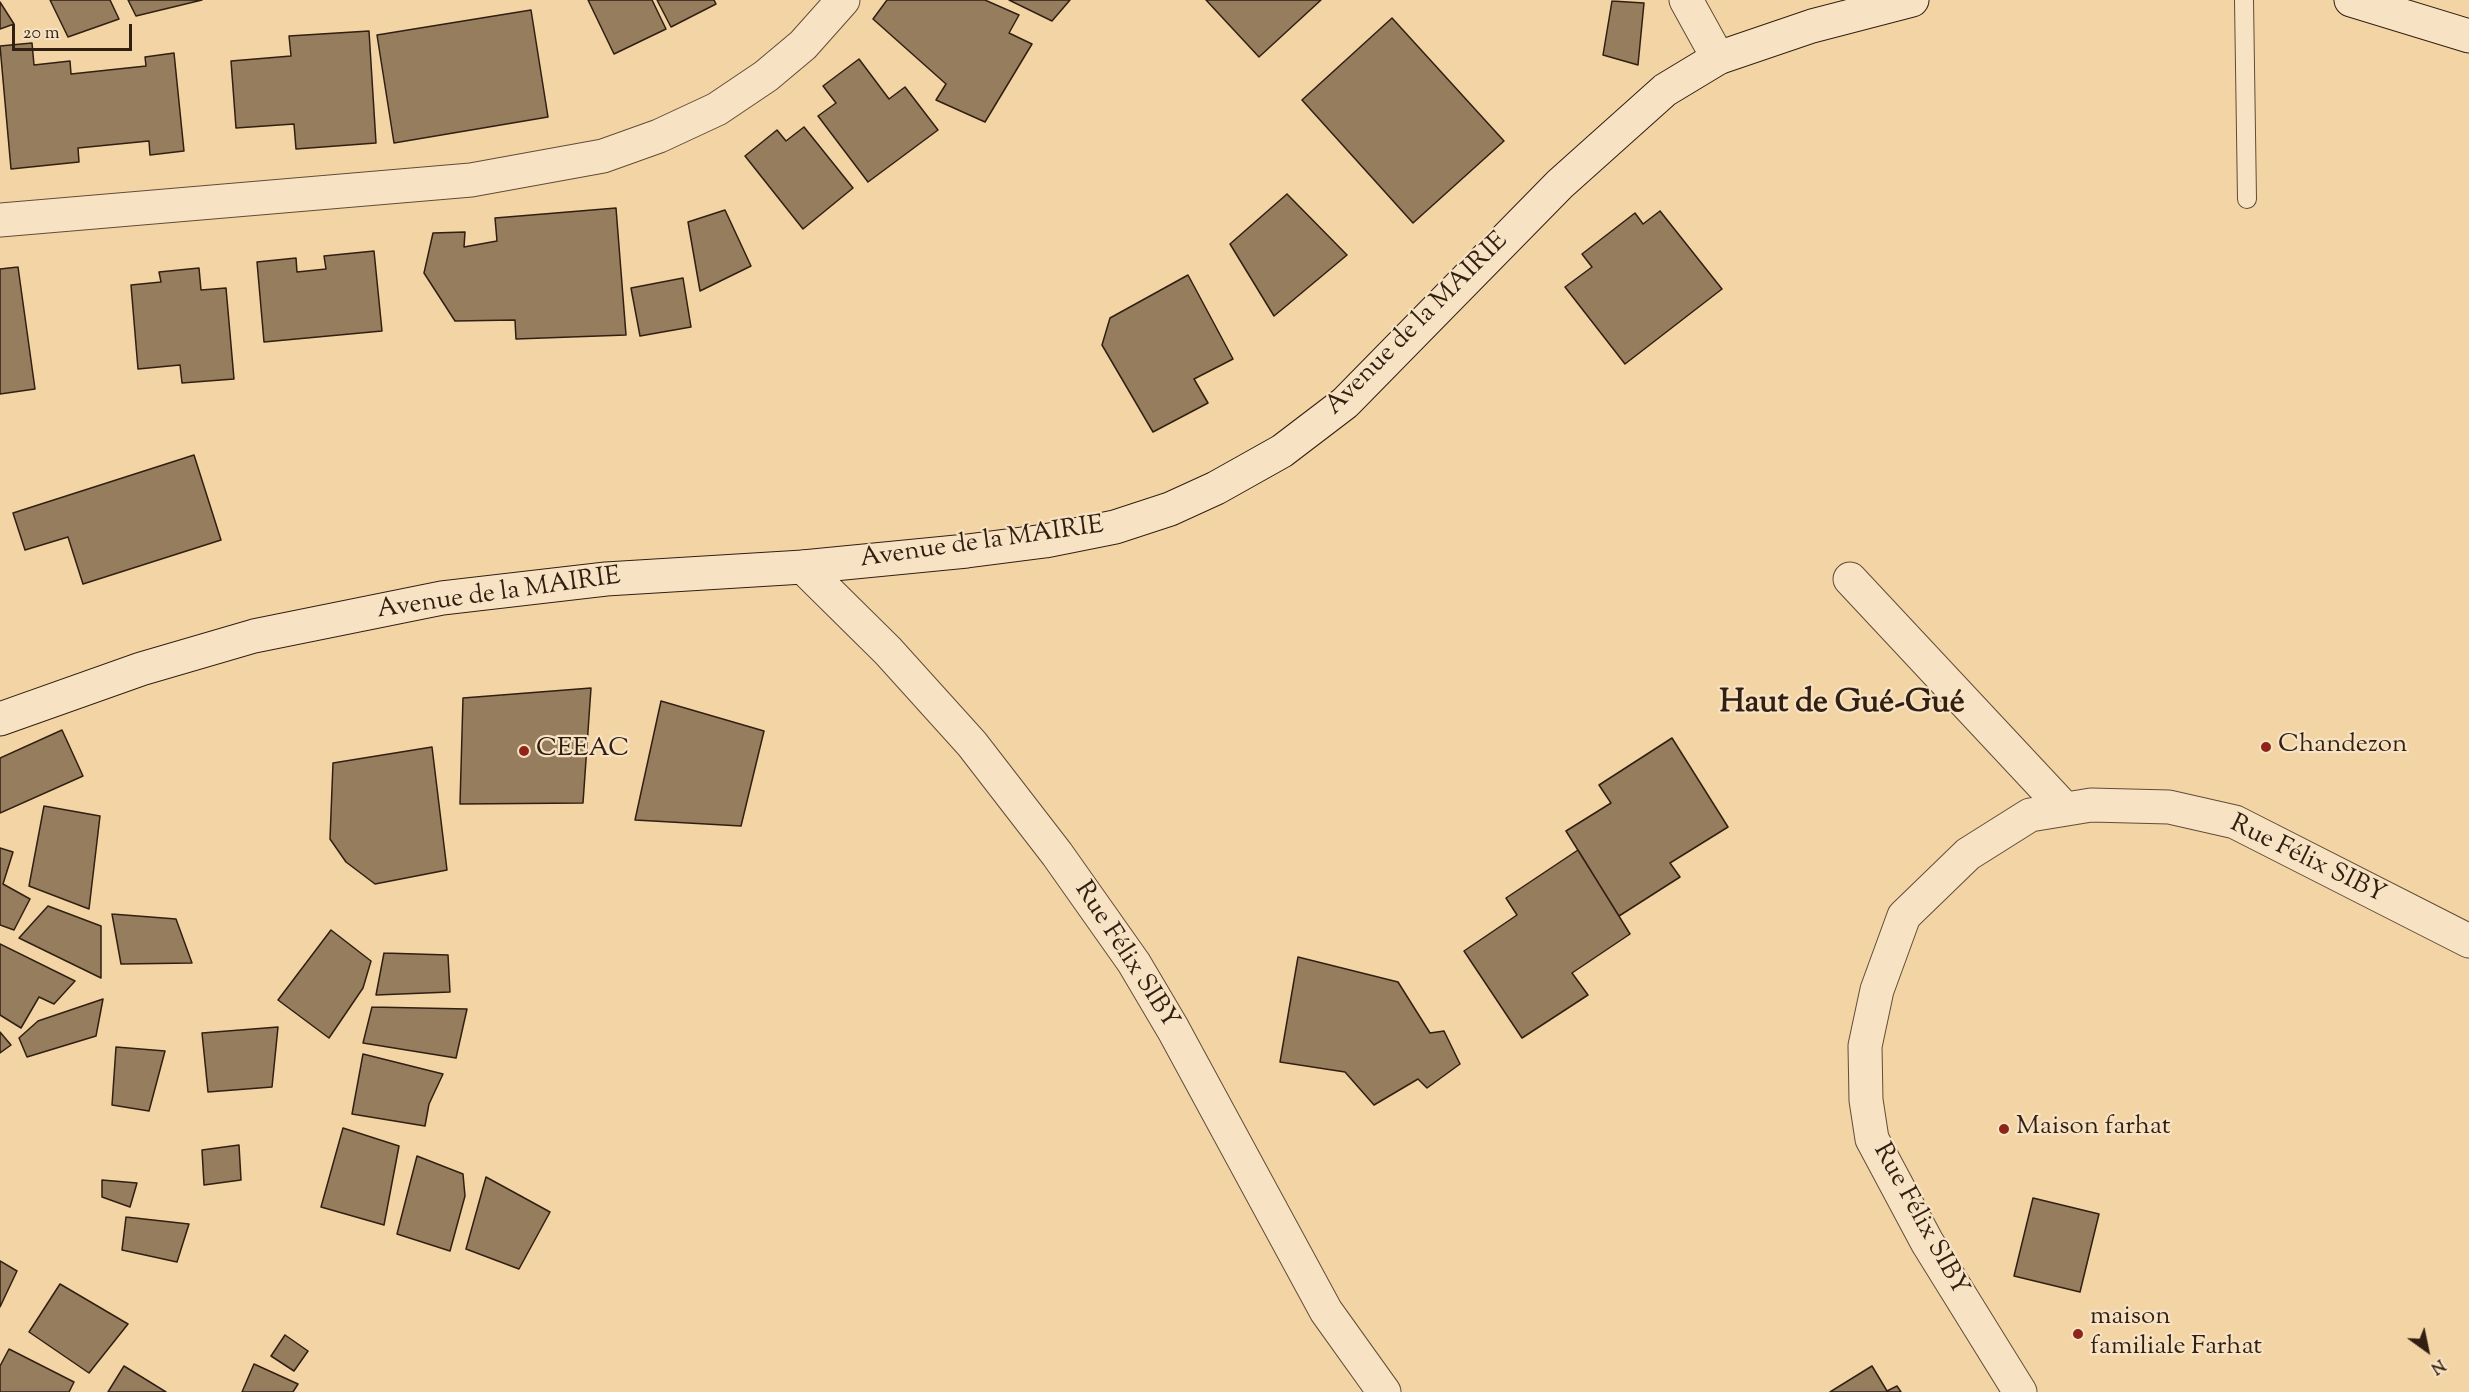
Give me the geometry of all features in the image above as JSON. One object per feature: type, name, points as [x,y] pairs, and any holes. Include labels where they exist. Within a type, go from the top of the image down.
[{"type":"street","points":[[0,220],[471,180],[603,156],[659,136],[717,109],[766,76],[796,52],[843,0]]},
{"type":"street","points":[[1686,0],[1718,58]]},
{"type":"street","name":"Avenue de la MAIRIE","points":[[0,719],[141,669],[254,636],[421,602],[512,588],[606,579],[803,567],[1045,541],[1115,527],[1170,509],[1226,483],[1282,450],[1345,403],[1560,184],[1665,90],[1718,58],[1812,26],[1912,0]]},
{"type":"street","points":[[2351,0],[2469,36]]},
{"type":"street","name":"Rue Félix SIBY","points":[[803,567],[856,618],[965,736],[1095,906],[1134,963],[1173,1029],[1326,1311],[1383,1392]]},
{"type":"street","points":[[1850,579],[2065,809]]},
{"type":"street","name":"Rue Félix SIBY","points":[[2020,1392],[1927,1242],[1872,1139],[1866,1100],[1865,1046],[1877,990],[1904,916],[1968,854],[2030,815],[2091,805],[2169,807],[2235,822],[2469,941]]},
{"type":"lane","points":[[2244,0],[2247,198]]},
{"type":"building","points":[[50,0],[110,0],[119,19],[68,37]]},
{"type":"building","points":[[128,0],[202,0],[136,16]]},
{"type":"building","points":[[588,0],[652,0],[666,29],[614,54]]},
{"type":"building","points":[[657,0],[714,0],[716,4],[671,27]]},
{"type":"building","points":[[887,0],[985,0],[1019,15],[1009,33],[1032,44],[985,122],[936,100],[946,84],[873,19]]},
{"type":"building","points":[[1009,0],[1070,0],[1052,21]]},
{"type":"building","points":[[1206,0],[1321,0],[1259,57]]},
{"type":"building","points":[[1612,1],[1644,3],[1638,65],[1603,55]]},
{"type":"building","points":[[0,2],[14,24],[0,29]]},
{"type":"building","points":[[531,10],[548,117],[394,143],[377,35]]},
{"type":"building","points":[[1392,18],[1504,141],[1413,223],[1302,100]]},
{"type":"building","points":[[369,31],[376,143],[296,149],[294,124],[236,128],[231,61],[291,56],[289,36]]},
{"type":"building","points":[[32,43],[34,65],[70,61],[71,74],[146,66],[145,57],[174,53],[184,151],[150,155],[149,141],[78,148],[79,162],[11,169],[0,46]]},
{"type":"building","points":[[859,59],[889,99],[905,87],[938,130],[868,182],[818,116],[836,103],[823,86]]},
{"type":"building","points":[[804,127],[853,188],[803,229],[745,156],[777,130],[786,141]]},
{"type":"building","points":[[1287,194],[1347,255],[1274,316],[1230,244]]},
{"type":"building","points":[[616,208],[626,335],[516,339],[515,320],[455,321],[424,273],[433,233],[465,232],[464,247],[497,241],[495,218]]},
{"type":"building","points":[[725,210],[751,266],[700,291],[688,222]]},
{"type":"building","points":[[1660,211],[1722,289],[1625,364],[1565,287],[1592,267],[1582,254],[1635,213],[1643,224]]},
{"type":"building","points":[[374,251],[382,331],[264,342],[257,262],[296,258],[297,272],[326,269],[324,256]]},
{"type":"building","points":[[18,267],[35,389],[0,394],[0,269]]},
{"type":"building","points":[[199,268],[201,290],[226,288],[234,379],[182,383],[180,365],[138,369],[131,285],[161,282],[159,272]]},
{"type":"building","points":[[1188,275],[1233,359],[1194,379],[1208,403],[1153,432],[1102,345],[1110,318]]},
{"type":"building","points":[[683,278],[691,327],[640,336],[631,288]]},
{"type":"building","points":[[194,455],[221,540],[83,584],[68,537],[25,550],[13,513]]},
{"type":"building","name":"CEEAC","points":[[591,688],[583,803],[460,804],[463,698]]},
{"type":"building","name":"CEEAC","points":[[661,701],[764,731],[741,826],[635,820]]},
{"type":"building","points":[[62,730],[83,776],[0,813],[0,758]]},
{"type":"building","points":[[1672,738],[1728,827],[1670,863],[1680,877],[1619,916],[1566,831],[1611,803],[1599,785]]},
{"type":"building","points":[[432,747],[447,870],[375,884],[346,862],[330,839],[333,763]]},
{"type":"building","points":[[44,806],[100,816],[89,909],[29,886]]},
{"type":"building","points":[[0,848],[13,852],[3,884],[30,899],[14,930],[0,925]]},
{"type":"building","points":[[1578,850],[1630,934],[1572,973],[1588,995],[1522,1038],[1464,951],[1517,915],[1506,898]]},
{"type":"building","points":[[48,906],[101,926],[101,978],[19,938]]},
{"type":"building","points":[[112,914],[176,919],[192,963],[121,964]]},
{"type":"building","points":[[331,930],[371,961],[363,988],[329,1038],[278,1000]]},
{"type":"building","points":[[0,944],[75,981],[54,1004],[39,997],[21,1028],[0,1015]]},
{"type":"building","points":[[384,953],[448,955],[450,992],[376,995]]},
{"type":"building","points":[[1298,957],[1398,982],[1430,1033],[1444,1031],[1460,1064],[1427,1088],[1418,1079],[1374,1105],[1345,1072],[1280,1062]]},
{"type":"building","points":[[103,999],[96,1036],[27,1057],[19,1038],[38,1021]]},
{"type":"building","points":[[372,1007],[467,1009],[456,1058],[363,1043]]},
{"type":"building","points":[[278,1027],[272,1087],[208,1092],[202,1033]]},
{"type":"building","points":[[0,1032],[11,1045],[0,1053]]},
{"type":"building","points":[[116,1047],[165,1051],[149,1111],[112,1105]]},
{"type":"building","points":[[363,1054],[443,1074],[429,1104],[425,1126],[352,1114]]},
{"type":"building","points":[[343,1128],[399,1146],[384,1225],[321,1207]]},
{"type":"building","points":[[239,1145],[241,1180],[204,1185],[202,1150]]},
{"type":"building","points":[[417,1156],[463,1174],[465,1196],[450,1251],[397,1234]]},
{"type":"building","points":[[486,1177],[550,1212],[519,1269],[466,1249]]},
{"type":"building","points":[[102,1180],[137,1183],[130,1207],[102,1197]]},
{"type":"building","points":[[2033,1198],[2099,1214],[2080,1292],[2014,1276]]},
{"type":"building","points":[[126,1217],[189,1224],[177,1262],[122,1250]]},
{"type":"building","points":[[0,1261],[17,1271],[0,1307]]},
{"type":"building","points":[[60,1284],[128,1324],[89,1373],[29,1332]]},
{"type":"building","points":[[285,1335],[308,1351],[294,1371],[271,1356]]},
{"type":"building","points":[[9,1349],[74,1382],[69,1392],[0,1392],[0,1366]]},
{"type":"building","points":[[254,1364],[298,1384],[293,1392],[242,1392]]},
{"type":"building","points":[[124,1366],[166,1392],[108,1392]]},
{"type":"building","points":[[1872,1366],[1887,1391],[1897,1386],[1901,1392],[1830,1392]]},
{"type":"place","name":"Chandezon","points":[[2266,747]]},
{"type":"place","name":"CEEAC","points":[[524,751]]},
{"type":"place","name":"Maison farhat","points":[[2004,1129]]},
{"type":"place","name":"maison familiale Farhat","points":[[2078,1334]]},
{"type":"district","name":"Haut de Gué-Gué","points":[[1842,706]]}]
